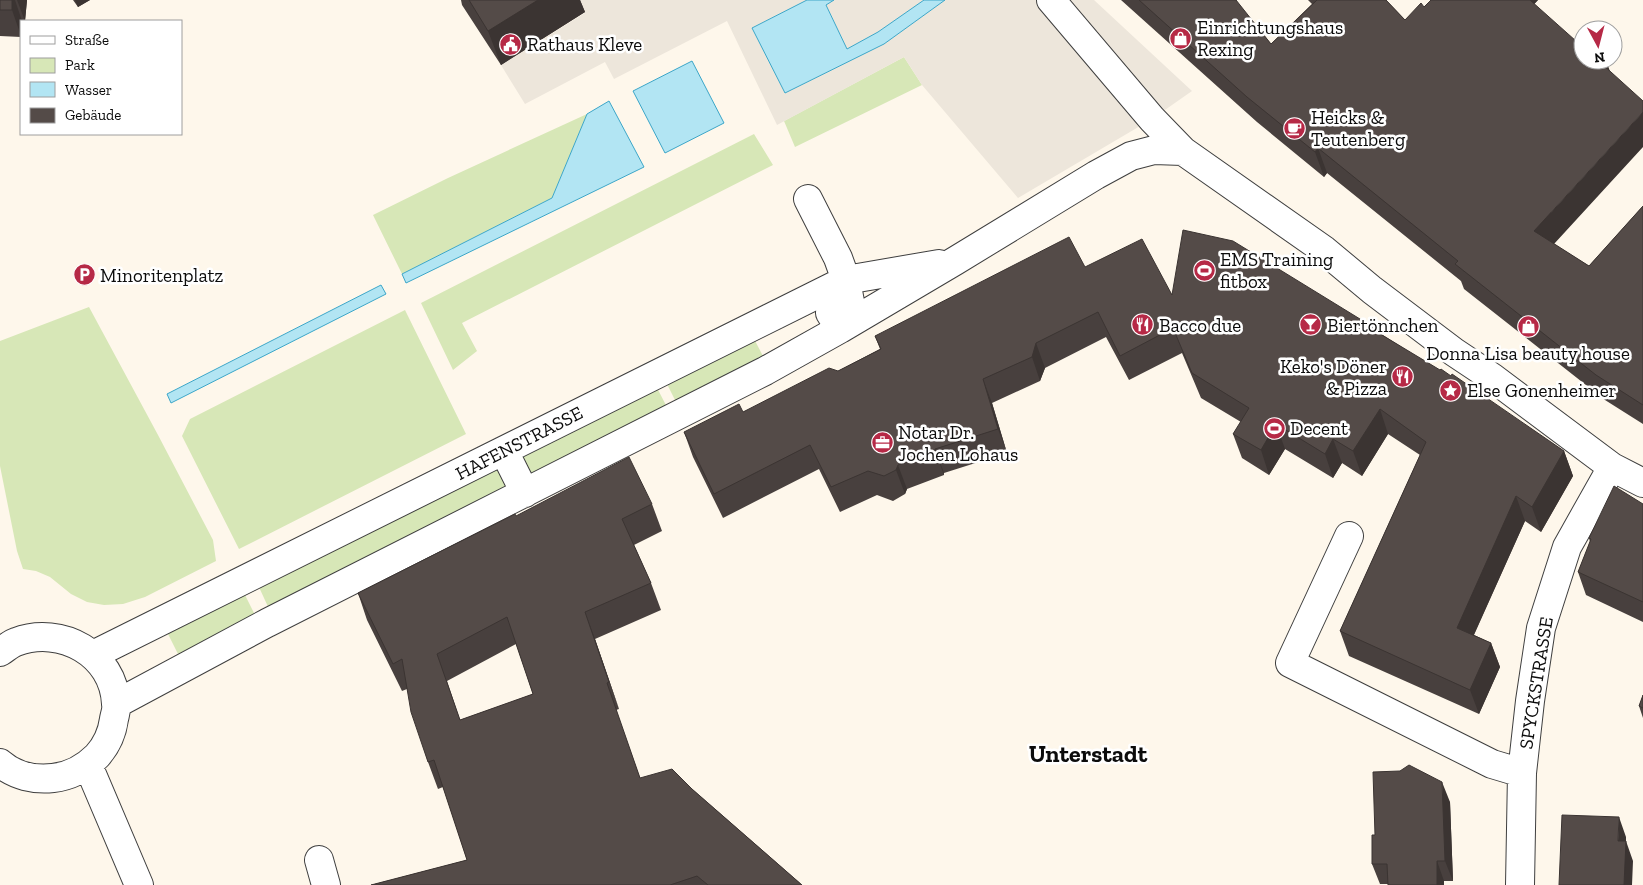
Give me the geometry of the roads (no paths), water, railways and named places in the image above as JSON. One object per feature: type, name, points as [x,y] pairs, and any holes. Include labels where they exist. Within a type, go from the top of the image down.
[{"type":"street","points":[[1051,0],[1152,119],[1184,151],[1324,250],[1372,290],[1454,352],[1493,378],[1612,466],[1643,483]]},
{"type":"street","points":[[116,704],[267,623],[765,371],[955,261],[1096,174],[1132,156],[1154,150],[1184,151]]},
{"type":"street","points":[[808,199],[838,258],[846,280],[850,302],[830,313],[840,329]]},
{"type":"street","name":"HAFENSTRASSE","points":[[93,655],[846,280],[955,261]]},
{"type":"street","points":[[504,451],[525,493]]},
{"type":"street","name":"SPYCKSTRASSE","points":[[1520,885],[1522,773],[1541,628],[1567,547],[1612,466]]},
{"type":"street","points":[[1349,536],[1290,663],[1492,764],[1522,773]]},
{"type":"street","points":[[0,652],[15,642],[45,636],[76,643],[93,655],[103,666],[112,683],[116,704],[112,733],[103,750],[88,765],[75,773],[41,779],[20,774],[1,766]]},
{"type":"street","points":[[88,765],[138,885]]},
{"type":"water","points":[[807,0],[834,0],[826,5],[847,49],[878,32],[924,0],[945,0],[884,44],[785,93],[752,28]]},
{"type":"water","points":[[692,61],[724,123],[665,153],[633,91]]},
{"type":"water","points":[[609,101],[644,167],[406,283],[402,274],[552,198],[587,114]]},
{"type":"water","points":[[381,285],[386,294],[171,403],[167,394]]},
{"type":"place","name":"Einrichtungshaus Rexing","points":[[1181,38]]},
{"type":"place","name":"Rathaus Kleve","points":[[511,44]]},
{"type":"place","name":"Heicks & Teutenberg","points":[[1295,128]]},
{"type":"place","name":"EMS Training fitbox","points":[[1204,270]]},
{"type":"place","name":"Minoritenplatz","points":[[84,275]]},
{"type":"place","name":"Bacco due","points":[[1143,325]]},
{"type":"place","name":"Biertönnchen","points":[[1311,325]]},
{"type":"place","name":"Donna Lisa beauty house","points":[[1528,327]]},
{"type":"place","name":"Keko's Döner & Pizza","points":[[1403,377]]},
{"type":"place","name":"Else Gonenheimer","points":[[1451,390]]},
{"type":"place","name":"Decent","points":[[1274,428]]},
{"type":"place","name":"Notar Dr. Jochen Lohaus","points":[[882,443]]},
{"type":"district","name":"Unterstadt","points":[[1088,753]]}]
